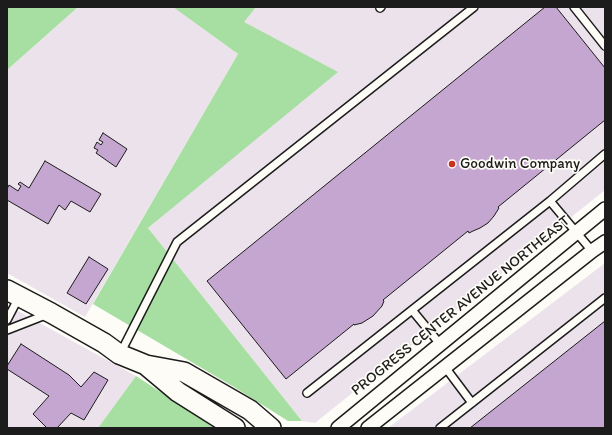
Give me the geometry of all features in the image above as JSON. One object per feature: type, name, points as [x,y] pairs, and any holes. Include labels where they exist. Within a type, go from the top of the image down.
[{"type":"street","name":"PROGRESS CENTER AVENUE NORTHEAST","points":[[338,428],[605,208]]},
{"type":"street","points":[[368,428],[605,242]]},
{"type":"street","points":[[13,293],[104,343],[119,354],[146,365],[184,372],[250,410],[271,428]]},
{"type":"street","points":[[146,365],[178,392],[235,428]]},
{"type":"lane","points":[[119,354],[177,242],[474,7]]},
{"type":"lane","points":[[574,7],[605,46]]},
{"type":"lane","points":[[307,393],[550,201],[605,154]]},
{"type":"lane","points":[[550,201],[592,251]]},
{"type":"lane","points":[[7,320],[13,293]]},
{"type":"lane","points":[[440,428],[605,298]]},
{"type":"lane","points":[[412,310],[440,344]]},
{"type":"lane","points":[[7,330],[51,313]]},
{"type":"lane","points":[[445,367],[472,403]]},
{"type":"shaded area","points":[[78,7],[173,7],[238,54],[85,317],[7,273],[7,70]]},
{"type":"shaded area","points":[[256,7],[605,7],[605,190],[315,423],[302,421],[148,228],[337,72],[243,22]]},
{"type":"shaded area","points":[[605,263],[605,428],[388,428]]},
{"type":"shaded area","points":[[7,305],[136,376],[98,428],[7,428]]},
{"type":"green space","points":[[7,7],[78,7],[7,70]]},
{"type":"green space","points":[[173,7],[256,7],[244,22],[338,72],[148,228],[302,421],[288,421],[234,387],[93,304],[238,54]]},
{"type":"green space","points":[[136,376],[179,404],[214,428],[98,428]]},
{"type":"building","name":"Goodwin Company","points":[[545,7],[556,7],[605,68],[605,120],[498,207],[499,208],[494,216],[488,223],[469,233],[468,231],[383,300],[382,306],[373,316],[362,323],[354,324],[286,379],[207,281]]},
{"type":"building","points":[[103,133],[127,149],[116,167],[96,153],[98,150],[94,148],[97,142],[101,145],[103,142],[99,140]]},
{"type":"building","points":[[45,161],[101,194],[90,212],[71,201],[65,210],[59,205],[48,224],[7,200],[7,189],[9,185],[18,191],[21,186],[18,184],[20,182],[29,188]]},
{"type":"building","points":[[89,257],[108,269],[86,304],[67,293]]},
{"type":"building","points":[[605,321],[605,428],[470,428]]},
{"type":"building","points":[[21,344],[69,375],[81,387],[94,372],[108,380],[84,420],[71,413],[57,428],[47,428],[33,414],[49,396],[7,369],[7,366]]},
{"type":"place","name":"Goodwin Company","points":[[452,164]]}]
